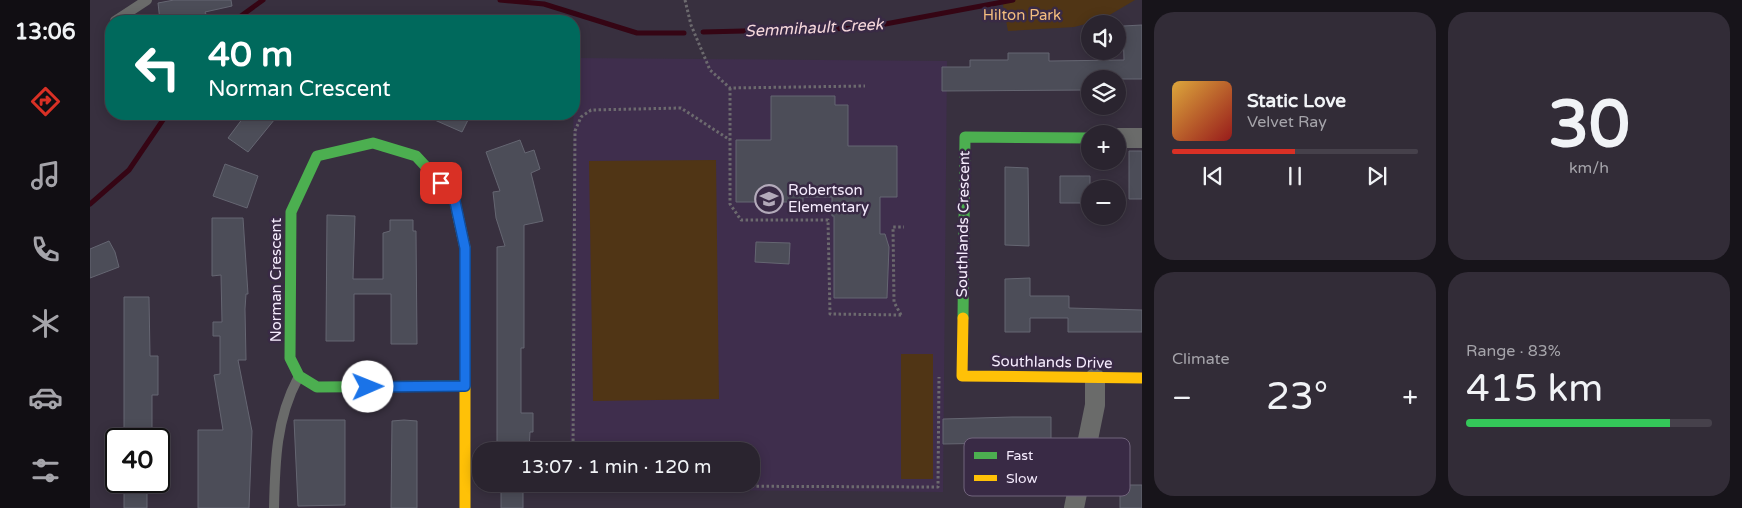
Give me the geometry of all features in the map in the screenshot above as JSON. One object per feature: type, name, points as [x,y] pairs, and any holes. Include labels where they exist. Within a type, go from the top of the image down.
[{"type":"street","name":"Southlands Crescent","points":[[962,376],[964,137],[1081,138]]},
{"type":"street","points":[[1126,138],[1142,138]]},
{"type":"street","name":"Norman Crescent","points":[[298,377],[292,368],[290,358],[291,212],[318,156],[373,143],[416,156],[454,197],[465,248],[465,508]]},
{"type":"street","name":"Southlands Drive","points":[[962,376],[1142,378]]},
{"type":"street","points":[[298,377],[316,387],[465,386]]},
{"type":"street","points":[[1088,438],[1095,405],[1095,378]]},
{"type":"lane","points":[[124,15],[147,0]]},
{"type":"lane","points":[[274,508],[274,460],[280,427],[285,405],[298,377]]},
{"type":"path","points":[[686,0],[691,25],[710,70],[730,88],[865,86]]},
{"type":"path","points":[[730,88],[730,204],[741,220],[828,220],[830,314],[902,316],[894,302],[894,227],[904,227]]},
{"type":"path","points":[[580,119],[591,110],[681,108],[730,140]]},
{"type":"path","points":[[573,442],[575,130],[580,120]]},
{"type":"path","points":[[760,486],[938,487],[939,368]]},
{"type":"shaded area","points":[[580,58],[947,61],[943,492],[760,491],[760,442],[570,442],[573,120],[580,120]]},
{"type":"green space","name":"Hilton Park","points":[[1002,0],[1135,0],[1110,15],[1081,15],[1081,25],[1074,27],[1008,31]]},
{"type":"green space","points":[[716,160],[719,399],[593,401],[589,161]]},
{"type":"green space","points":[[901,354],[933,354],[933,479],[901,479]]},
{"type":"building","points":[[174,0],[231,0],[232,6],[205,12],[206,14],[201,15],[159,15],[158,3]]},
{"type":"building","points":[[1142,25],[1142,79],[1126,79],[1126,70],[1081,70],[1081,90],[942,91],[942,67],[970,67],[970,60],[1008,60],[1008,53],[1049,53],[1049,61],[1126,60],[1126,26]]},
{"type":"building","name":"Robertson Elementary","points":[[771,96],[835,96],[835,105],[848,105],[848,146],[897,146],[897,197],[880,197],[880,234],[885,234],[889,247],[887,298],[834,298],[834,216],[832,216],[832,197],[803,197],[803,202],[736,202],[736,140],[771,140]]},
{"type":"building","points":[[242,120],[274,120],[248,152],[228,138]]},
{"type":"building","points":[[435,120],[468,120],[462,132]]},
{"type":"building","points":[[520,140],[525,153],[534,150],[540,169],[531,173],[543,221],[524,225],[524,348],[521,348],[521,413],[533,413],[533,432],[530,432],[529,442],[497,442],[497,247],[505,246],[496,218],[493,192],[500,191],[486,152]]},
{"type":"building","points":[[1129,151],[1142,151],[1142,199],[1129,199]]},
{"type":"building","points":[[225,164],[258,176],[247,208],[213,196]]},
{"type":"building","points":[[1005,167],[1028,168],[1029,246],[1005,245]]},
{"type":"building","points":[[1060,176],[1090,176],[1090,180],[1081,180],[1081,203],[1060,203]]},
{"type":"building","points":[[327,215],[355,216],[353,279],[383,279],[383,233],[390,231],[390,220],[413,220],[413,231],[416,231],[417,344],[391,344],[391,294],[354,294],[354,341],[326,341]]},
{"type":"building","points":[[212,218],[243,218],[248,294],[246,294],[245,309],[246,360],[238,360],[252,431],[249,508],[198,508],[198,430],[223,430],[214,375],[220,374],[220,336],[213,336],[213,322],[222,322],[221,275],[212,276]]},
{"type":"building","points":[[109,241],[115,252],[119,267],[90,278],[90,249]]},
{"type":"building","points":[[756,242],[790,243],[789,264],[755,262]]},
{"type":"building","points":[[1030,278],[1030,296],[1069,296],[1069,308],[1142,310],[1142,332],[1068,332],[1068,318],[1030,318],[1030,332],[1005,332],[1005,279]]},
{"type":"building","points":[[124,297],[149,297],[150,356],[158,356],[158,395],[152,395],[152,428],[124,428]]},
{"type":"building","points":[[1051,417],[1051,438],[964,438],[964,444],[943,444],[943,419]]},
{"type":"building","points":[[294,420],[345,420],[345,505],[298,506]]},
{"type":"building","points":[[392,421],[417,421],[417,508],[391,508]]},
{"type":"building","points":[[1130,485],[1142,485],[1142,508],[1120,508],[1120,496],[1130,496]]},
{"type":"building","points":[[501,492],[523,492],[523,508],[501,508]]},
{"type":"building","points":[[124,493],[147,493],[147,508],[124,508]]},
{"type":"waterway","name":"Semmihault Creek","points":[[242,15],[263,0]]},
{"type":"waterway","name":"Semmihault Creek","points":[[500,0],[544,4],[579,15]]},
{"type":"waterway","name":"Semmihault Creek","points":[[703,32],[864,28],[1013,0]]},
{"type":"waterway","name":"Semmihault Creek","points":[[580,15],[637,33],[684,33]]},
{"type":"waterway","name":"Semmihault Creek","points":[[90,204],[129,170],[163,120]]},
{"type":"traffic: fast","points":[[963,318],[965,137],[1081,138]]},
{"type":"traffic: fast","points":[[458,216],[454,197],[416,156],[373,143],[317,156],[291,212],[290,358],[299,376],[317,387],[465,386]]},
{"type":"traffic: slow","points":[[458,216],[465,248],[465,508]]},
{"type":"traffic: slow","points":[[963,318],[962,376],[1142,378]]},
{"type":"place","name":"Robertson Elementary","points":[[769,199]]},
{"type":"route","points":[[368,387],[465,386],[465,248],[454,197],[441,183]]}]
